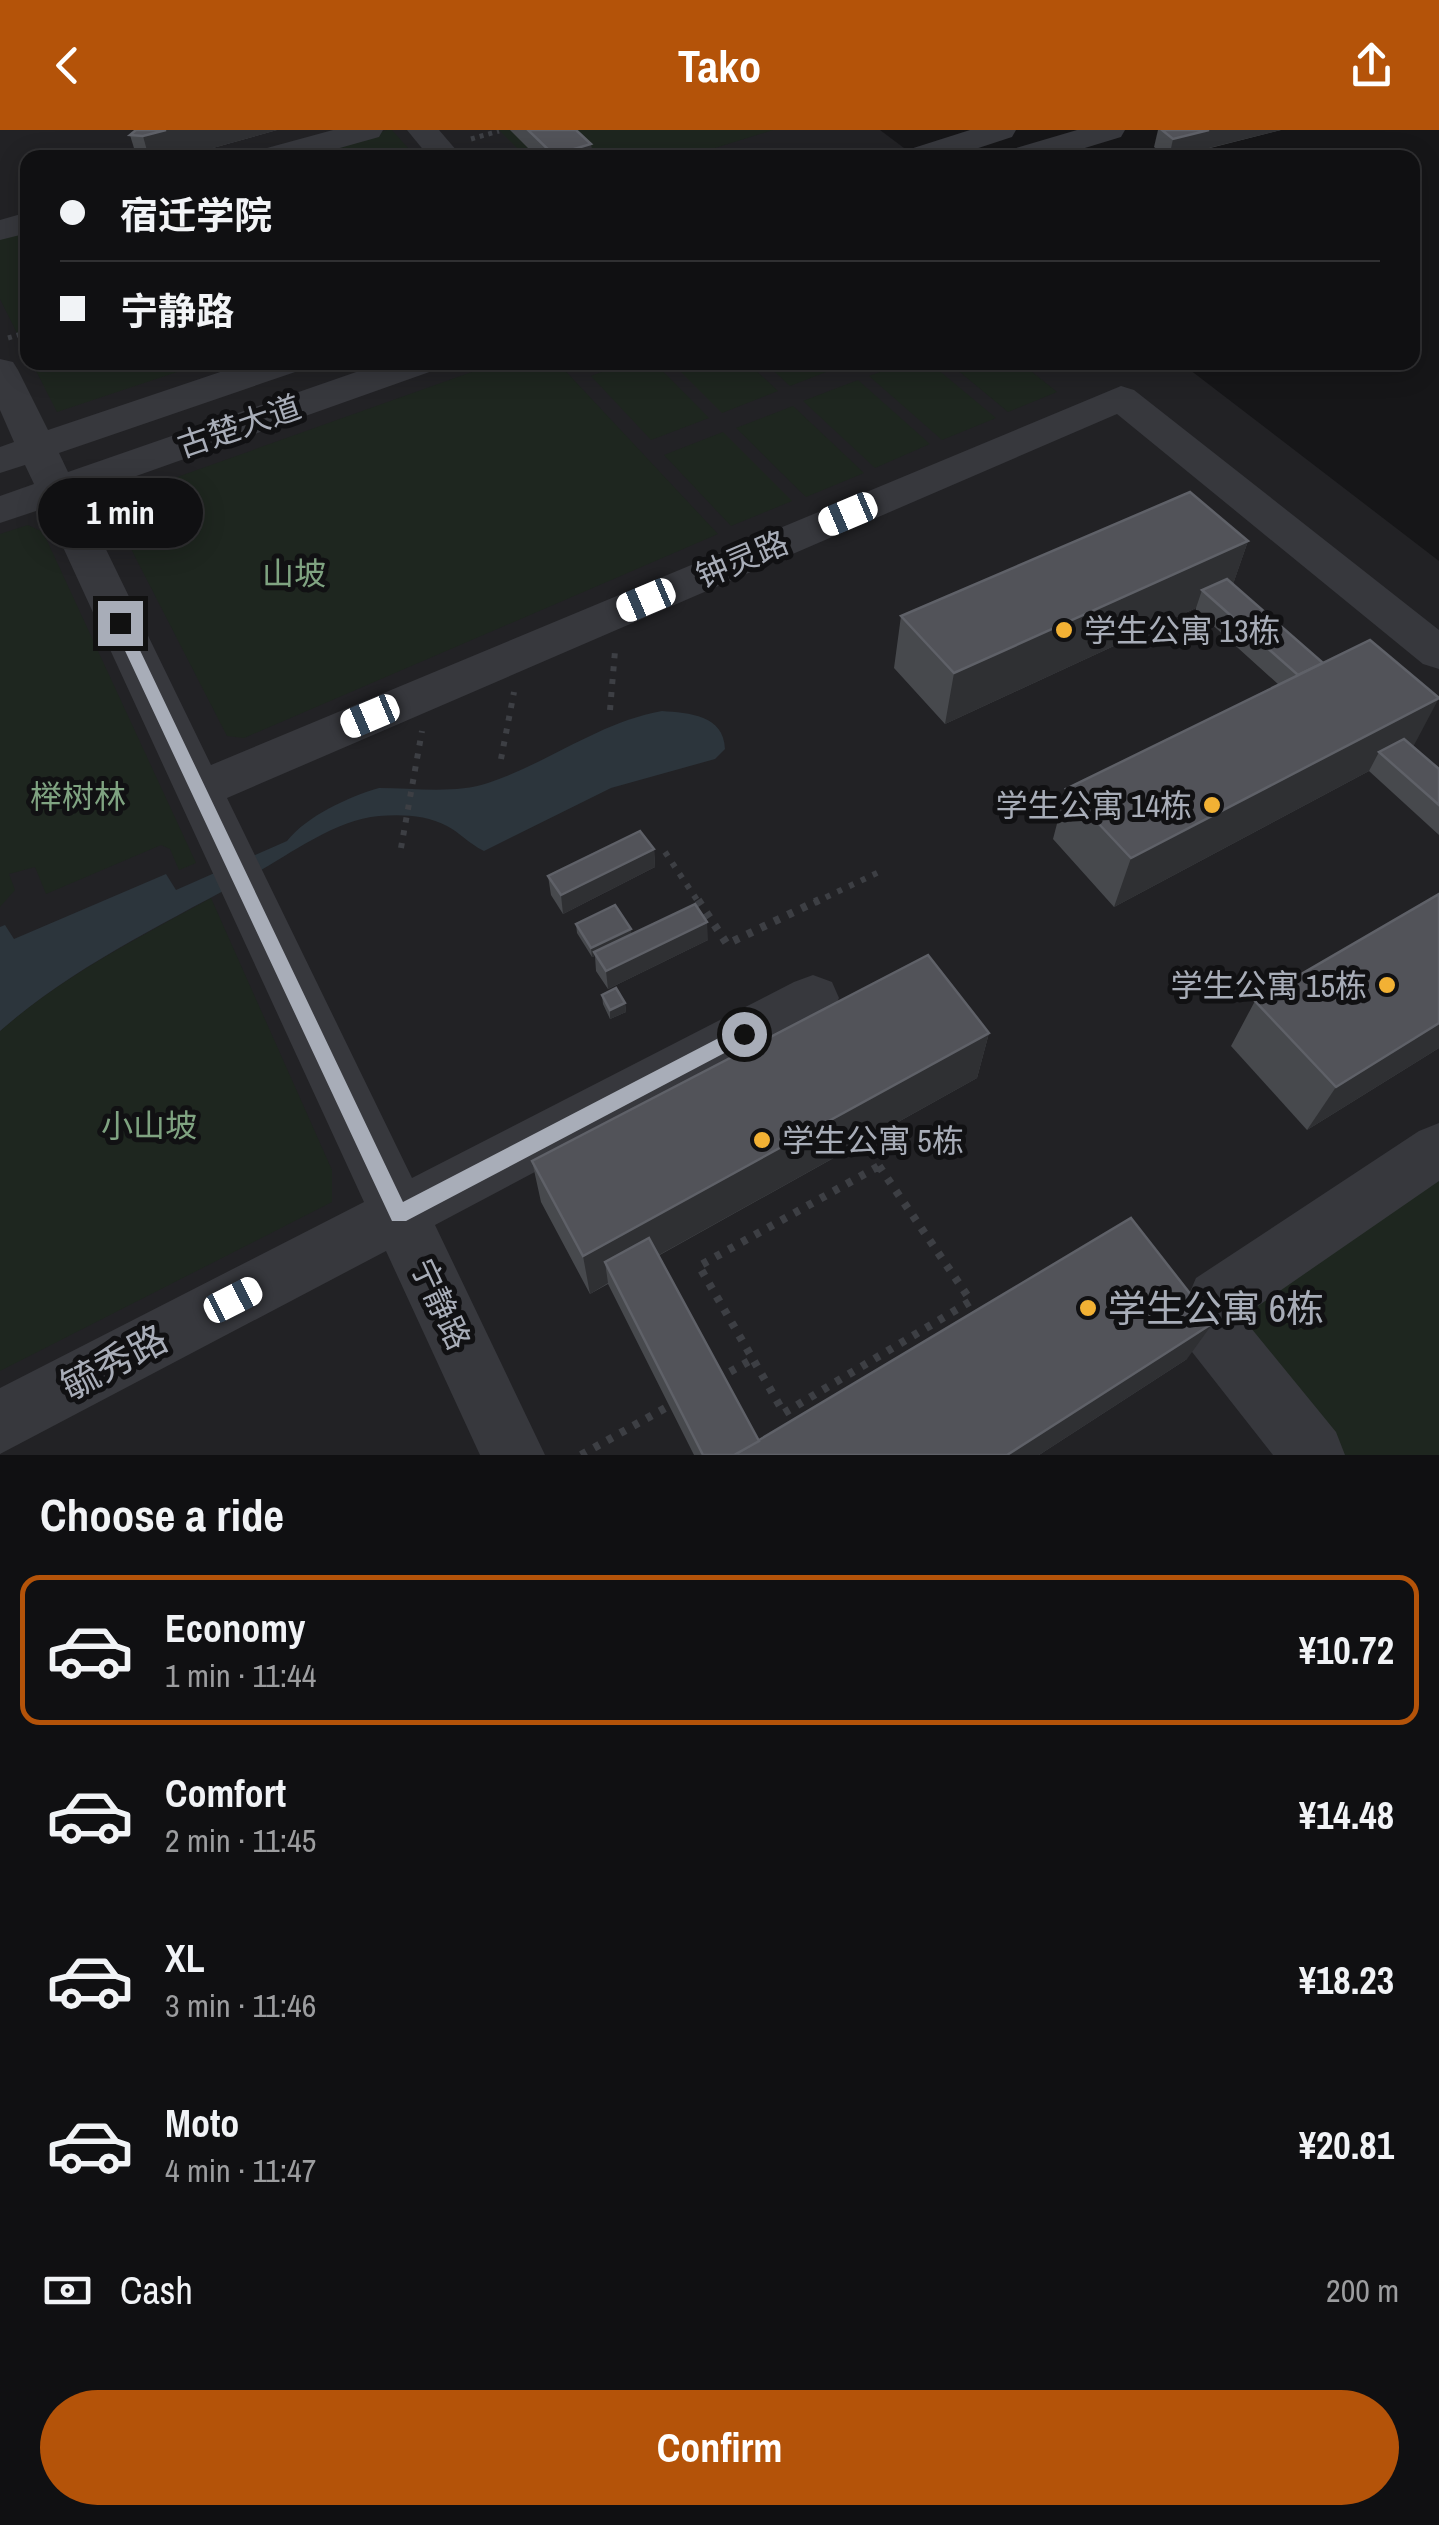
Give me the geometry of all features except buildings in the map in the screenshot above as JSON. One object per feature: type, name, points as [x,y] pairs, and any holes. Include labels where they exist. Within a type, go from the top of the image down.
[{"type":"lane","points":[[295,150],[368,130]]},
{"type":"lane","points":[[422,130],[441,150]]},
{"type":"lane","points":[[939,150],[1001,130]]},
{"type":"lane","points":[[1044,150],[1110,130]]},
{"type":"lane","name":"宁静路","points":[[4,354],[31,466],[198,790],[513,1455]]},
{"type":"lane","name":"古楚大道","points":[[0,510],[31,466],[268,370]]},
{"type":"lane","name":"古楚大道","points":[[31,466],[392,370]]},
{"type":"lane","name":"钟灵路","points":[[198,790],[1121,398],[1439,654]]},
{"type":"lane","name":"毓秀路","points":[[0,1422],[813,998]]},
{"type":"lane","points":[[1314,1455],[1207,1322],[1217,1299],[1439,1149]]},
{"type":"path","points":[[610,710],[616,650]]},
{"type":"path","points":[[501,759],[518,674]]},
{"type":"path","points":[[401,848],[426,714]]},
{"type":"path","points":[[664,852],[727,944],[879,872]]},
{"type":"path","points":[[879,1166],[971,1301],[784,1413],[753,1360],[699,1266],[879,1166]]},
{"type":"path","points":[[702,1388],[753,1360]]},
{"type":"path","points":[[581,1455],[684,1398]]},
{"type":"shaded area","points":[[0,130],[880,130],[907,150],[20,150],[20,370],[1190,370],[1439,561],[1439,1455],[0,1455]]},
{"type":"shaded area","points":[[662,711],[694,715],[712,723],[719,729],[725,749],[715,759],[611,788],[484,851],[447,826],[422,817],[379,816],[346,824],[91,965],[0,1031],[0,927],[5,925],[14,939],[166,874],[176,890],[287,841],[317,816],[367,792],[379,788],[434,790],[488,783],[617,724]]},
{"type":"green space","points":[[392,130],[410,150],[315,150]]},
{"type":"green space","points":[[499,130],[773,130],[709,150],[519,150]]},
{"type":"green space","points":[[20,230],[20,339],[0,299],[0,236]]},
{"type":"green space","points":[[36,370],[183,370],[57,412]]},
{"type":"green space","name":"山坡","points":[[477,370],[565,370],[718,534],[244,738],[227,736],[107,502]]},
{"type":"green space","points":[[606,370],[662,370],[709,418],[651,440],[591,376]]},
{"type":"green space","points":[[679,370],[756,370],[778,391],[722,413]]},
{"type":"green space","points":[[773,370],[831,370],[790,386]]},
{"type":"green space","points":[[885,370],[938,370],[996,418],[942,440],[869,376]]},
{"type":"green space","points":[[957,370],[1030,370],[1057,392],[1008,412]]},
{"type":"green space","points":[[858,380],[930,444],[875,468],[803,401]]},
{"type":"green space","points":[[793,406],[864,473],[806,497],[736,428]]},
{"type":"green space","points":[[723,432],[792,501],[731,526],[664,455]]},
{"type":"green space","name":"榉树林","points":[[28,525],[43,532],[196,863],[179,870],[170,849],[161,845],[46,894],[35,867],[9,874],[15,890],[0,907],[0,534]]},
{"type":"green space","name":"小山坡","points":[[211,898],[332,1170],[332,1202],[0,1371],[0,1031],[75,975]]},
{"type":"green space","points":[[1439,1171],[1439,1455],[1344,1455],[1230,1313]]},
{"type":"place","name":"学生公寓 13栋","points":[[1064,630]]},
{"type":"place","name":"学生公寓 14栋","points":[[1212,805]]},
{"type":"place","name":"学生公寓 15栋","points":[[1387,985]]},
{"type":"place","name":"学生公寓 5栋","points":[[762,1140]]},
{"type":"place","name":"学生公寓 6栋","points":[[1088,1308]]},
{"type":"route","points":[[120,623],[399,1214],[744,1034]]}]
